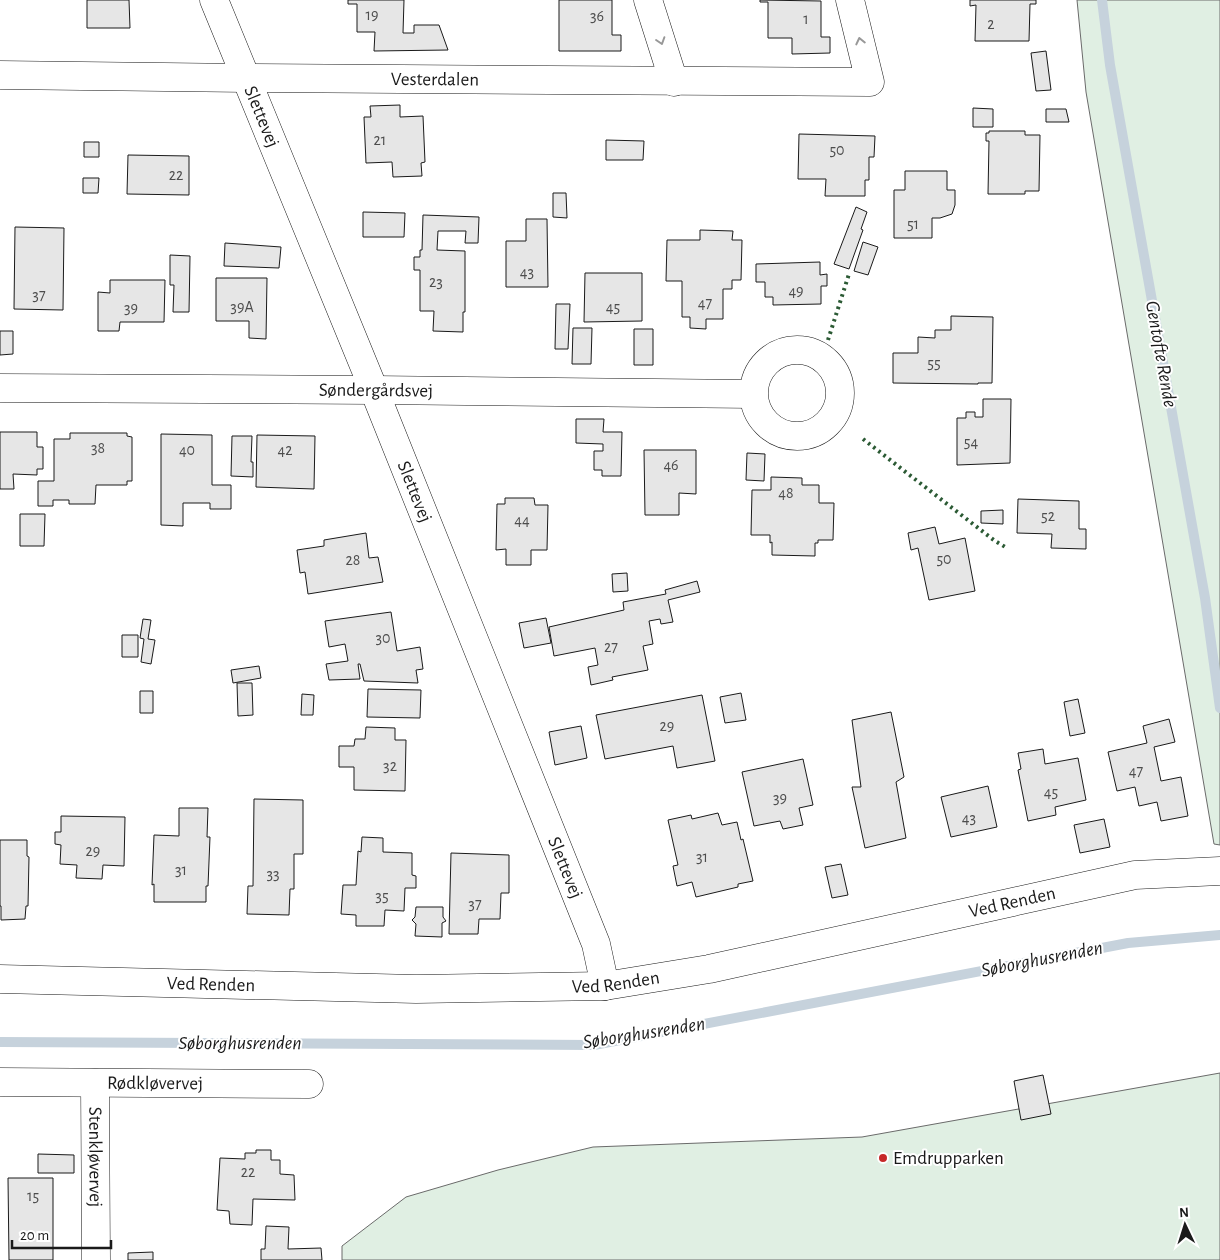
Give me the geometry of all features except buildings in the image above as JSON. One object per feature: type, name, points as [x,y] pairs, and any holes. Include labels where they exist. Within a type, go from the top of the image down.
[{"type":"street","name":"Slettevej","points":[[214,0],[374,390],[596,944],[605,986]]},
{"type":"street","points":[[648,0],[674,82]]},
{"type":"street","name":"Vesterdalen","points":[[0,75],[674,82],[870,82],[850,0]]},
{"type":"street","name":"Søndergårdsvej","points":[[0,388],[753,394]]},
{"type":"street","name":"Ved Renden","points":[[0,979],[416,989],[605,986],[709,968],[1135,874],[1220,871]]},
{"type":"street","name":"Rødkløvervej","points":[[0,1082],[309,1084]]},
{"type":"street","name":"Stenkløvervej","points":[[95,1083],[96,1260]]},
{"type":"green space","points":[[1077,0],[1220,0],[1220,845],[1214,844],[1086,92]]},
{"type":"green space","name":"Emdrupparken","points":[[1220,1073],[1220,1260],[342,1260],[342,1246],[406,1197],[498,1170],[593,1147],[862,1137]]},
{"type":"waterway","name":"Gentofte Rende","points":[[1102,0],[1110,65],[1205,598],[1220,708]]},
{"type":"waterway","name":"Søborghusrenden","points":[[0,1042],[594,1045],[1128,943],[1220,935]]},
{"type":"hedge","points":[[828,340],[849,274]]},
{"type":"hedge","points":[[863,439],[995,541],[1007,548]]},
{"type":"place","name":"Emdrupparken","points":[[883,1158]]}]
